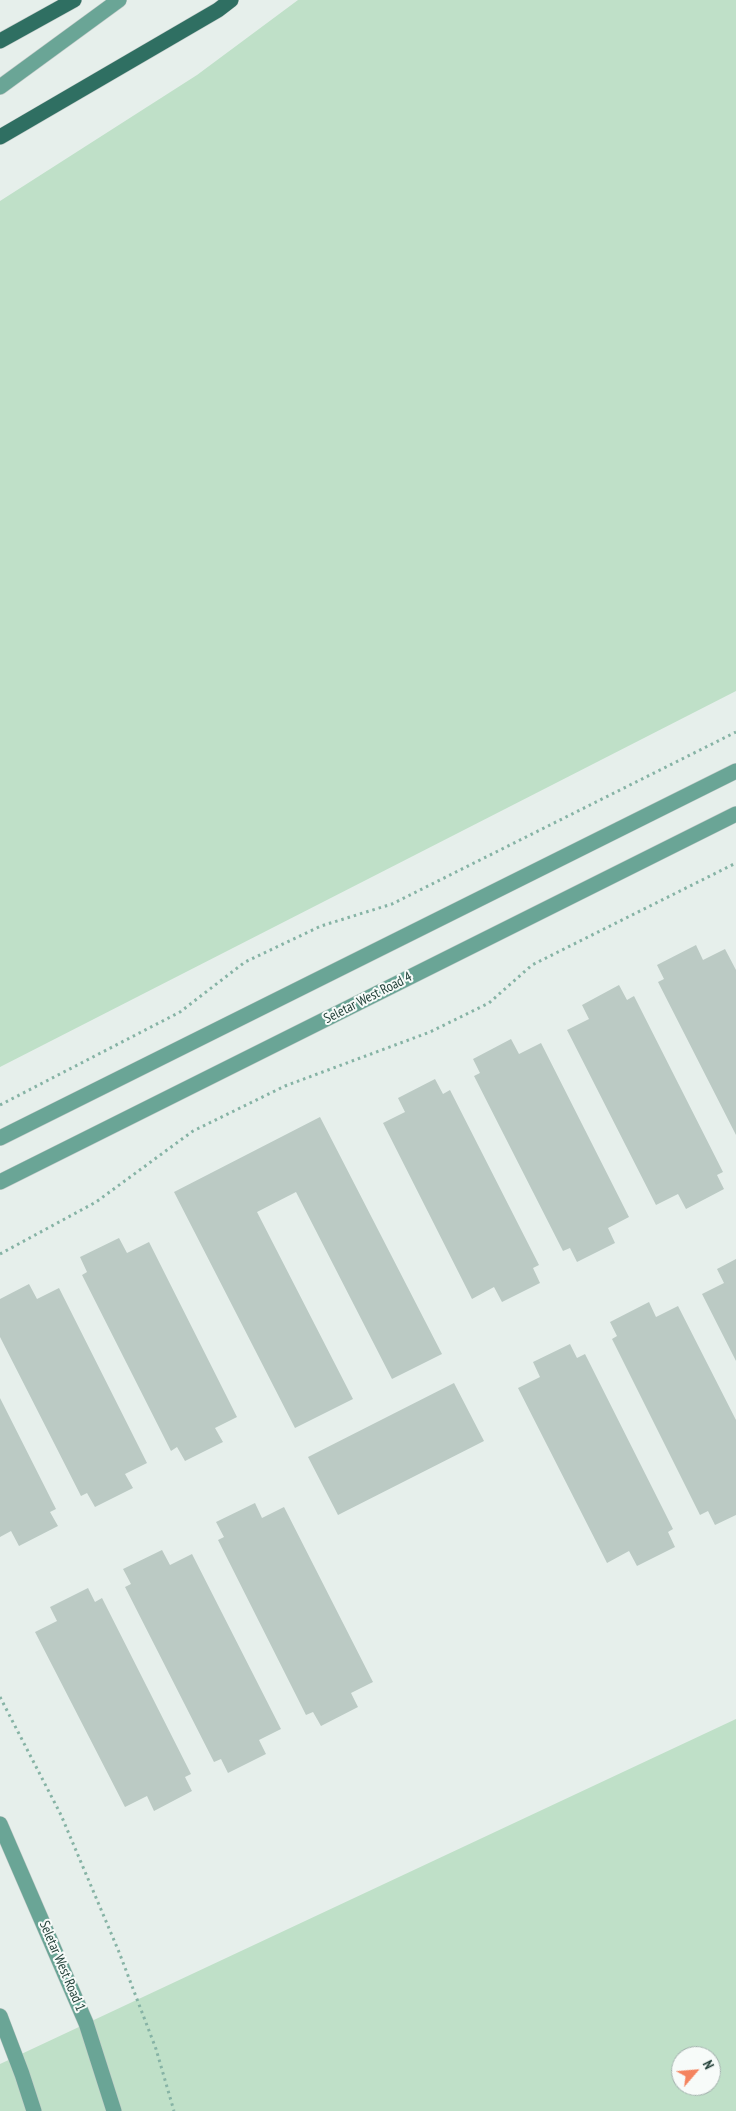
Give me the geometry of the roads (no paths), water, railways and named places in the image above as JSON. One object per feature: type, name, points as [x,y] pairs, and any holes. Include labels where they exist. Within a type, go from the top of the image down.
[{"type":"highway","points":[[0,41],[74,0]]},
{"type":"highway","points":[[0,137],[218,10],[231,0]]},
{"type":"main road","points":[[0,88],[119,0]]},
{"type":"main road","points":[[0,1138],[736,771]]},
{"type":"main road","name":"Seletar West Road 4","points":[[0,1182],[736,814]]},
{"type":"main road","name":"Seletar West Road 1","points":[[0,1824],[86,2023],[114,2111]]},
{"type":"main road","points":[[0,2016],[34,2111]]}]
